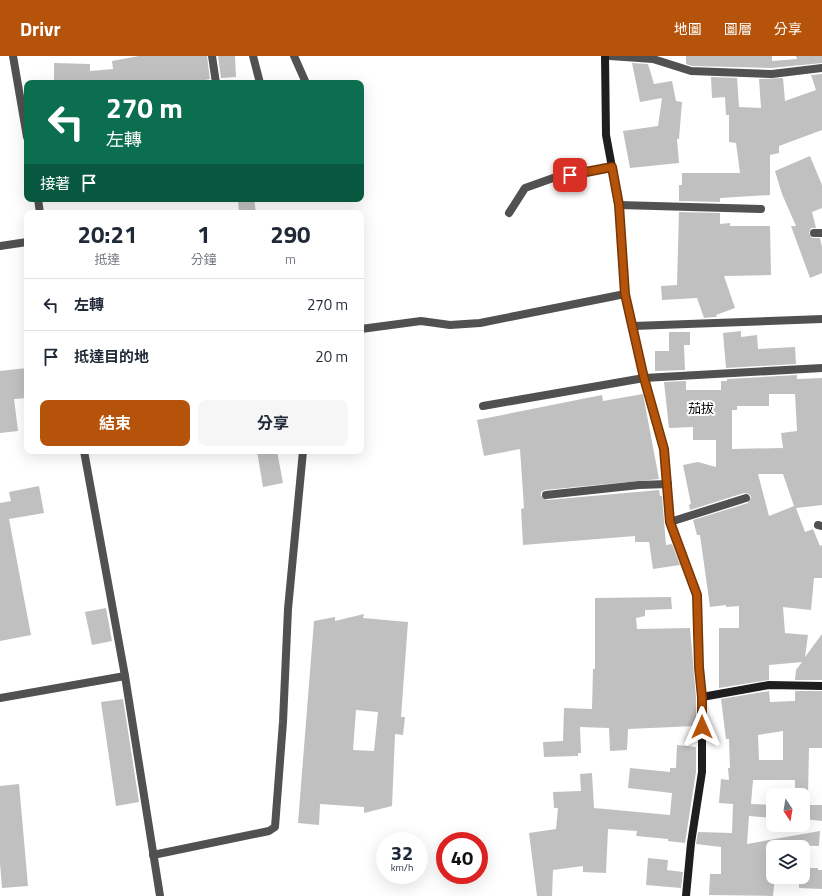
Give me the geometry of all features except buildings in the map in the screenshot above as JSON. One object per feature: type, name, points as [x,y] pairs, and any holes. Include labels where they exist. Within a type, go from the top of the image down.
[{"type":"street","points":[[605,56],[606,135],[619,205],[625,294],[644,378],[664,449],[670,522],[697,595],[699,667],[702,697],[702,772],[691,842],[686,896]]},
{"type":"street","points":[[702,697],[769,685],[822,686]]},
{"type":"lane","points":[[13,56],[24,120]]},
{"type":"lane","points":[[212,56],[216,80]]},
{"type":"lane","points":[[253,56],[259,80]]},
{"type":"lane","points":[[294,56],[305,80]]},
{"type":"lane","points":[[610,56],[653,59],[691,71],[772,74],[822,68]]},
{"type":"lane","points":[[509,213],[525,188],[556,177],[612,167]]},
{"type":"lane","points":[[619,205],[761,209]]},
{"type":"lane","points":[[0,246],[24,242]]},
{"type":"lane","points":[[364,329],[421,321],[450,325],[480,322],[625,294]]},
{"type":"lane","points":[[632,326],[822,319]]},
{"type":"lane","points":[[483,406],[644,378],[822,368]]},
{"type":"lane","points":[[85,454],[125,676],[160,896]]},
{"type":"lane","points":[[153,854],[269,832],[275,827],[283,722],[288,609],[303,454]]},
{"type":"lane","points":[[546,495],[639,485],[668,484]]},
{"type":"lane","points":[[670,522],[746,498]]},
{"type":"lane","points":[[0,698],[125,676]]},
{"type":"district","name":"茄拔","points":[[701,408]]},
{"type":"route","points":[[570,175],[612,167],[619,205],[625,294],[644,378],[664,449],[670,522],[697,595],[702,727]]}]
